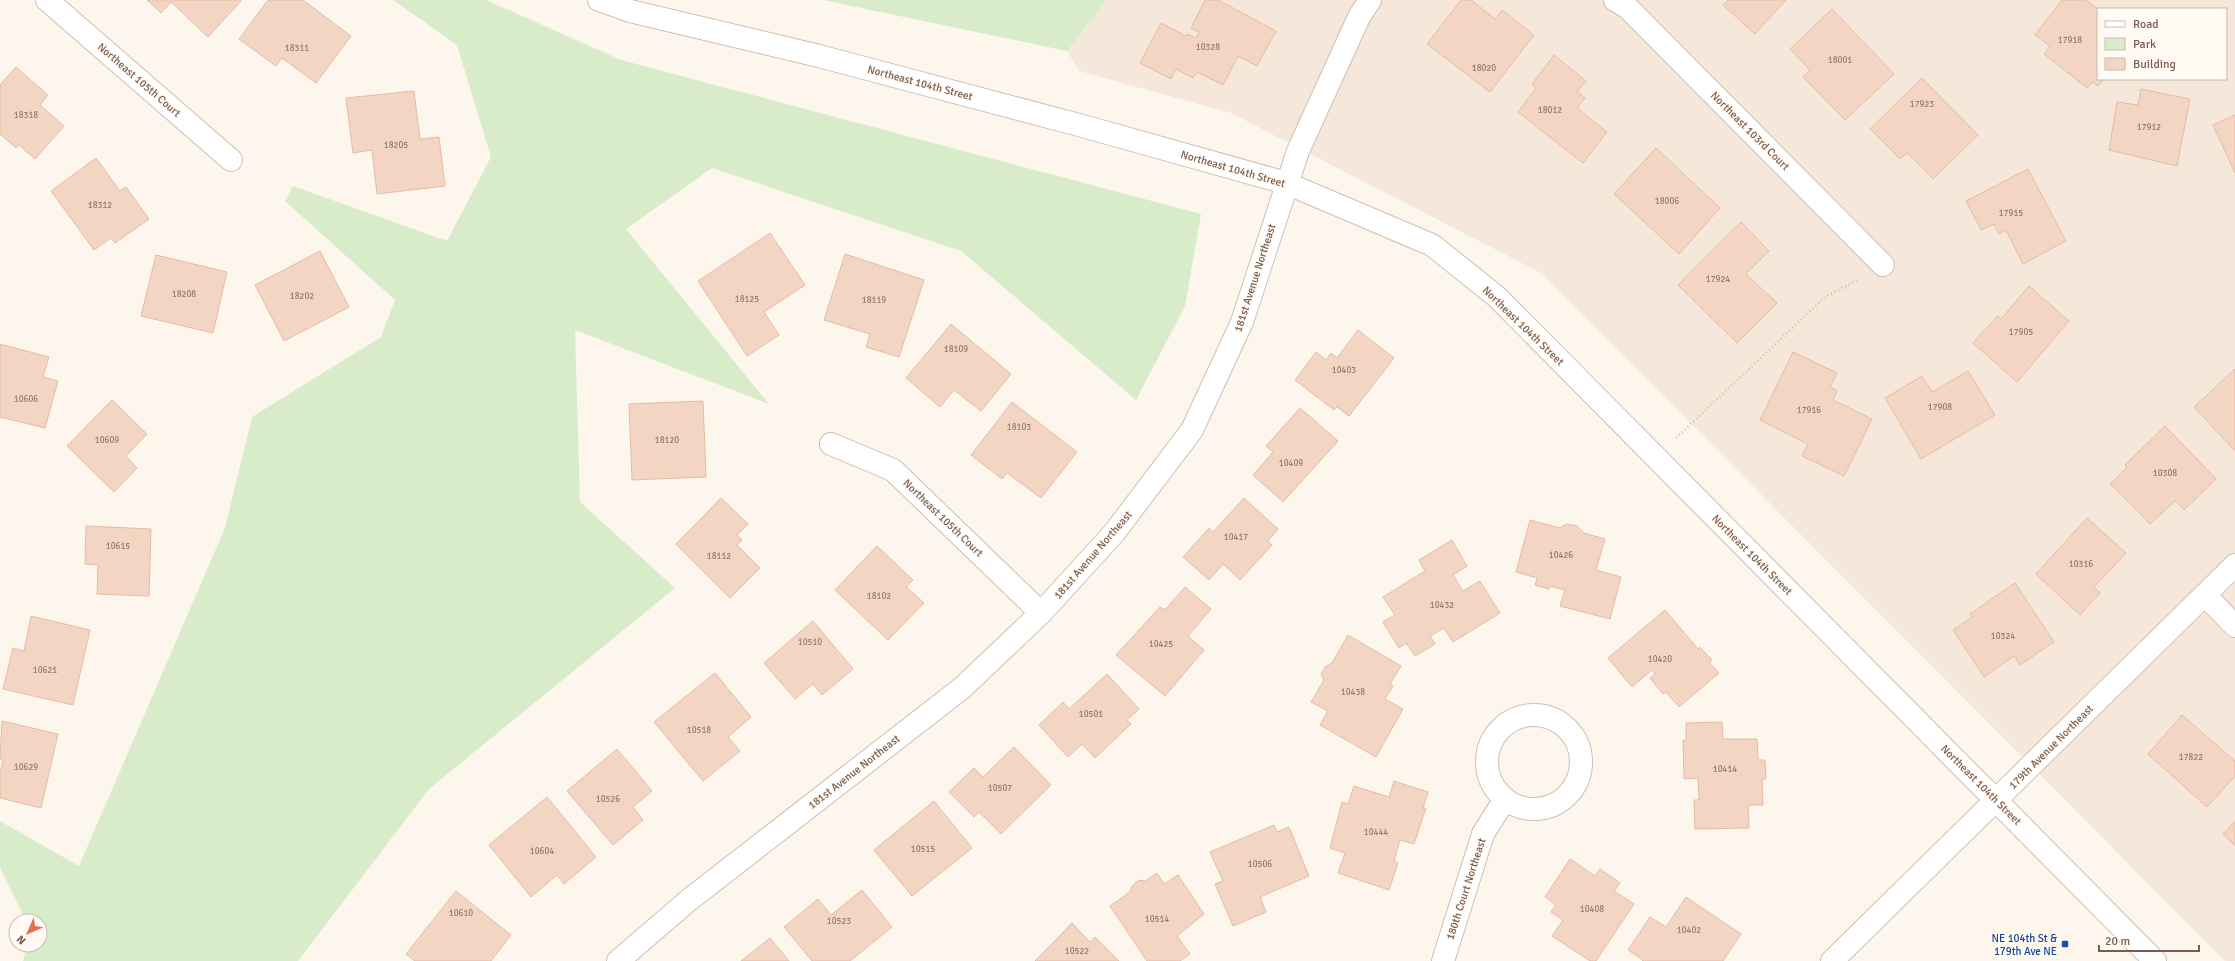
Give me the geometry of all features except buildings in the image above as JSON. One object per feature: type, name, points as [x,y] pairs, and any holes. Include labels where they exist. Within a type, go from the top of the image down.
[{"type":"street","name":"Northeast 105th Court","points":[[47,0],[231,160]]},
{"type":"street","name":"Northeast 104th Street","points":[[599,0],[630,11],[819,56],[1064,121],[1286,183],[1432,245],[1497,297],[2155,961]]},
{"type":"street","name":"181st Avenue Northeast","points":[[618,961],[689,900],[962,688],[1041,613],[1114,533],[1192,430],[1242,322],[1286,183],[1298,151],[1359,17],[1370,0]]},
{"type":"street","name":"Northeast 103rd Court","points":[[1615,0],[1628,8],[1883,265]]},
{"type":"street","name":"Northeast 105th Court","points":[[831,444],[893,470],[1041,613]]},
{"type":"street","name":"179th Avenue Northeast","points":[[1832,961],[1998,801],[2235,565]]},
{"type":"street","points":[[2205,595],[2235,626]]},
{"type":"street","points":[[1536,716],[1551,718],[1563,726],[1573,736],[1579,750],[1581,765],[1578,779],[1571,792],[1560,801],[1547,808],[1532,810],[1518,806],[1505,799],[1495,788],[1489,775],[1487,761],[1490,746],[1497,734],[1508,723],[1521,718],[1536,716]]},
{"type":"street","name":"180th Court Northeast","points":[[1444,961],[1483,834],[1505,799]]},
{"type":"path","points":[[1656,459],[1825,297],[1883,265]]},
{"type":"shaded area","points":[[1107,0],[2235,0],[2235,961],[2225,961],[1541,273],[1231,113],[1079,71],[1067,51]]},
{"type":"green space","points":[[393,0],[486,0],[621,60],[1201,214],[1185,306],[1136,400],[961,251],[712,168],[626,229],[769,404],[575,330],[580,502],[675,588],[429,789],[298,961],[23,961],[25,953],[48,953],[48,913],[22,913],[0,867],[0,821],[79,866],[225,528],[252,417],[381,337],[395,300],[285,201],[293,186],[447,241],[491,157],[457,45]]},
{"type":"green space","points":[[823,0],[1107,0],[1067,51]]},
{"type":"place","name":"NE 104th St & 179th Ave NE","points":[[2065,944]]}]
